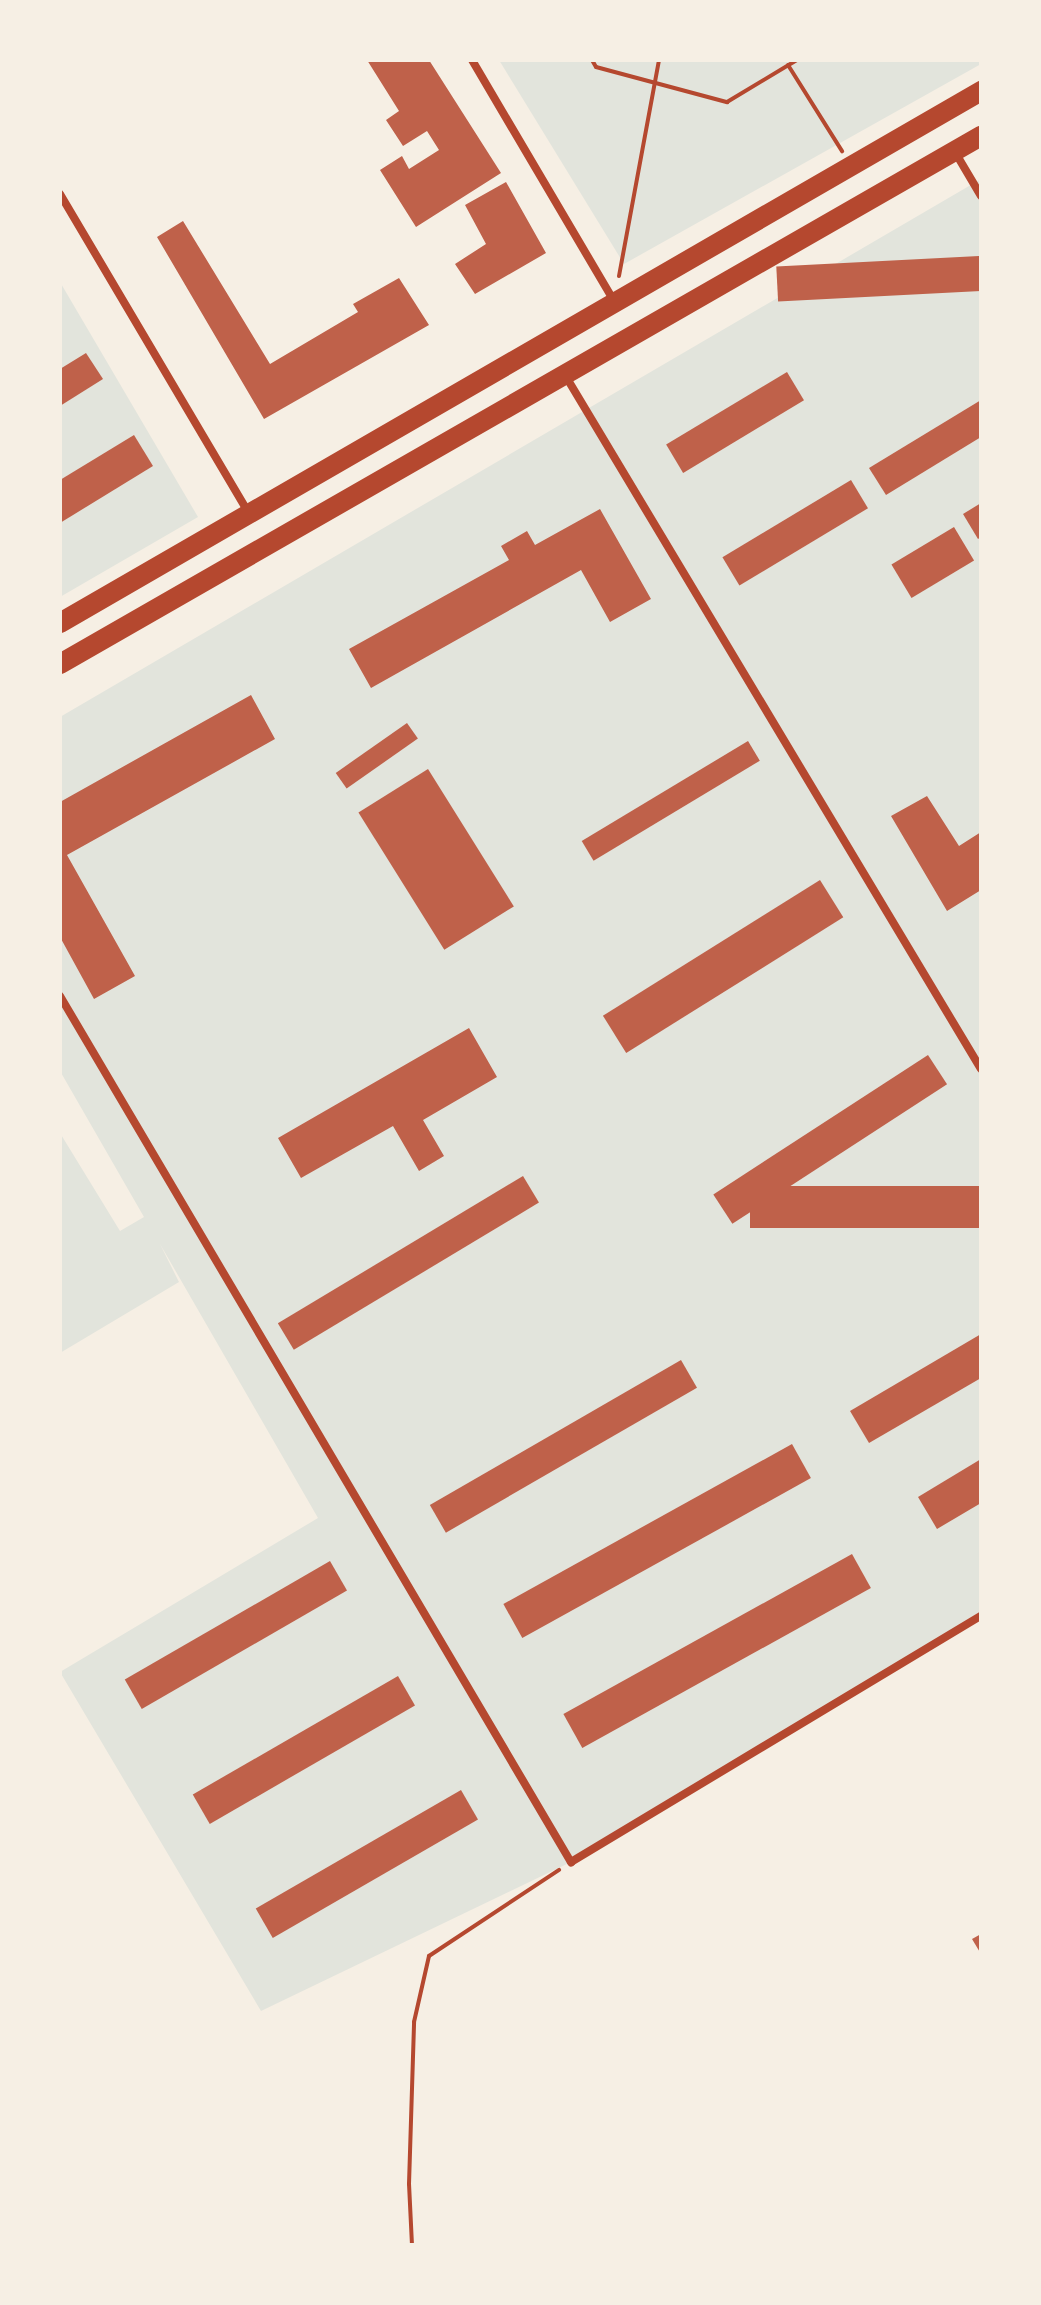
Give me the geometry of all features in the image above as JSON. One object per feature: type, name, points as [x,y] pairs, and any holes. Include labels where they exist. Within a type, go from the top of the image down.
[{"type":"main road","points":[[60,623],[981,91]]},
{"type":"main road","points":[[60,664],[981,136]]},
{"type":"street","points":[[472,60],[614,302]]},
{"type":"street","points":[[955,151],[981,196]]},
{"type":"street","points":[[60,194],[249,513]]},
{"type":"street","points":[[565,375],[981,1069]]},
{"type":"street","points":[[60,996],[571,1862],[981,1616]]},
{"type":"path","points":[[592,60],[596,67],[727,102],[797,60]]},
{"type":"path","points":[[614,302],[659,60]]},
{"type":"path","points":[[788,65],[851,166]]},
{"type":"path","points":[[412,2245],[409,2184],[414,2022],[429,1956],[571,1862]]},
{"type":"shaded area","points":[[499,60],[981,60],[981,64],[624,264]]},
{"type":"shaded area","points":[[981,179],[981,1616],[571,1862],[261,2011],[60,1672],[318,1518],[160,1244],[179,1282],[60,1353],[60,1133],[120,1231],[144,1217],[60,1071],[60,717]]},
{"type":"shaded area","points":[[60,282],[198,517],[60,597]]},
{"type":"building","points":[[367,60],[429,60],[501,173],[416,227],[380,170],[402,156],[409,169],[439,150],[427,131],[403,146],[386,120],[399,111]]},
{"type":"building","points":[[506,182],[546,253],[475,294],[455,264],[486,244],[465,205]]},
{"type":"building","points":[[183,221],[270,364],[358,312],[353,304],[399,278],[429,325],[264,419],[157,237]]},
{"type":"building","points":[[979,256],[981,291],[778,302],[776,267]]},
{"type":"building","points":[[86,353],[103,379],[60,406],[60,369]]},
{"type":"building","points":[[787,372],[804,400],[683,473],[666,445]]},
{"type":"building","points":[[981,400],[981,437],[886,495],[869,468]]},
{"type":"building","points":[[134,435],[153,466],[60,523],[60,480]]},
{"type":"building","points":[[851,480],[868,508],[739,586],[722,557]]},
{"type":"building","points":[[981,503],[981,537],[978,539],[963,514]]},
{"type":"building","points":[[600,509],[651,599],[610,622],[581,570],[371,688],[349,649],[509,560],[501,546],[527,531],[535,545]]},
{"type":"building","points":[[954,527],[974,560],[912,598],[891,565]]},
{"type":"building","points":[[251,695],[275,739],[67,855],[135,976],[94,999],[60,937],[60,802]]},
{"type":"building","points":[[407,723],[418,739],[347,788],[336,773]]},
{"type":"building","points":[[748,741],[760,761],[594,861],[582,841]]},
{"type":"building","points":[[428,769],[514,906],[444,950],[358,812]]},
{"type":"building","points":[[927,796],[959,846],[981,832],[981,890],[947,911],[891,816]]},
{"type":"building","points":[[820,880],[843,917],[626,1053],[603,1016]]},
{"type":"building","points":[[469,1028],[497,1077],[423,1120],[444,1156],[419,1171],[393,1126],[301,1178],[278,1138]]},
{"type":"building","points":[[928,1055],[947,1084],[732,1224],[713,1194]]},
{"type":"building","points":[[523,1176],[539,1203],[294,1350],[278,1323]]},
{"type":"building","points":[[750,1186],[981,1186],[981,1228],[750,1228]]},
{"type":"building","points":[[981,1334],[981,1378],[869,1443],[850,1411]]},
{"type":"building","points":[[681,1360],[697,1388],[446,1533],[430,1505]]},
{"type":"building","points":[[792,1444],[811,1478],[522,1638],[503,1604]]},
{"type":"building","points":[[981,1459],[981,1503],[937,1529],[918,1497]]},
{"type":"building","points":[[852,1554],[871,1588],[582,1748],[563,1714]]},
{"type":"building","points":[[330,1561],[347,1590],[142,1709],[125,1680]]},
{"type":"building","points":[[398,1676],[415,1705],[210,1824],[193,1794]]},
{"type":"building","points":[[461,1790],[478,1819],[273,1938],[256,1908]]},
{"type":"building","points":[[981,1934],[981,1954],[972,1939]]}]
